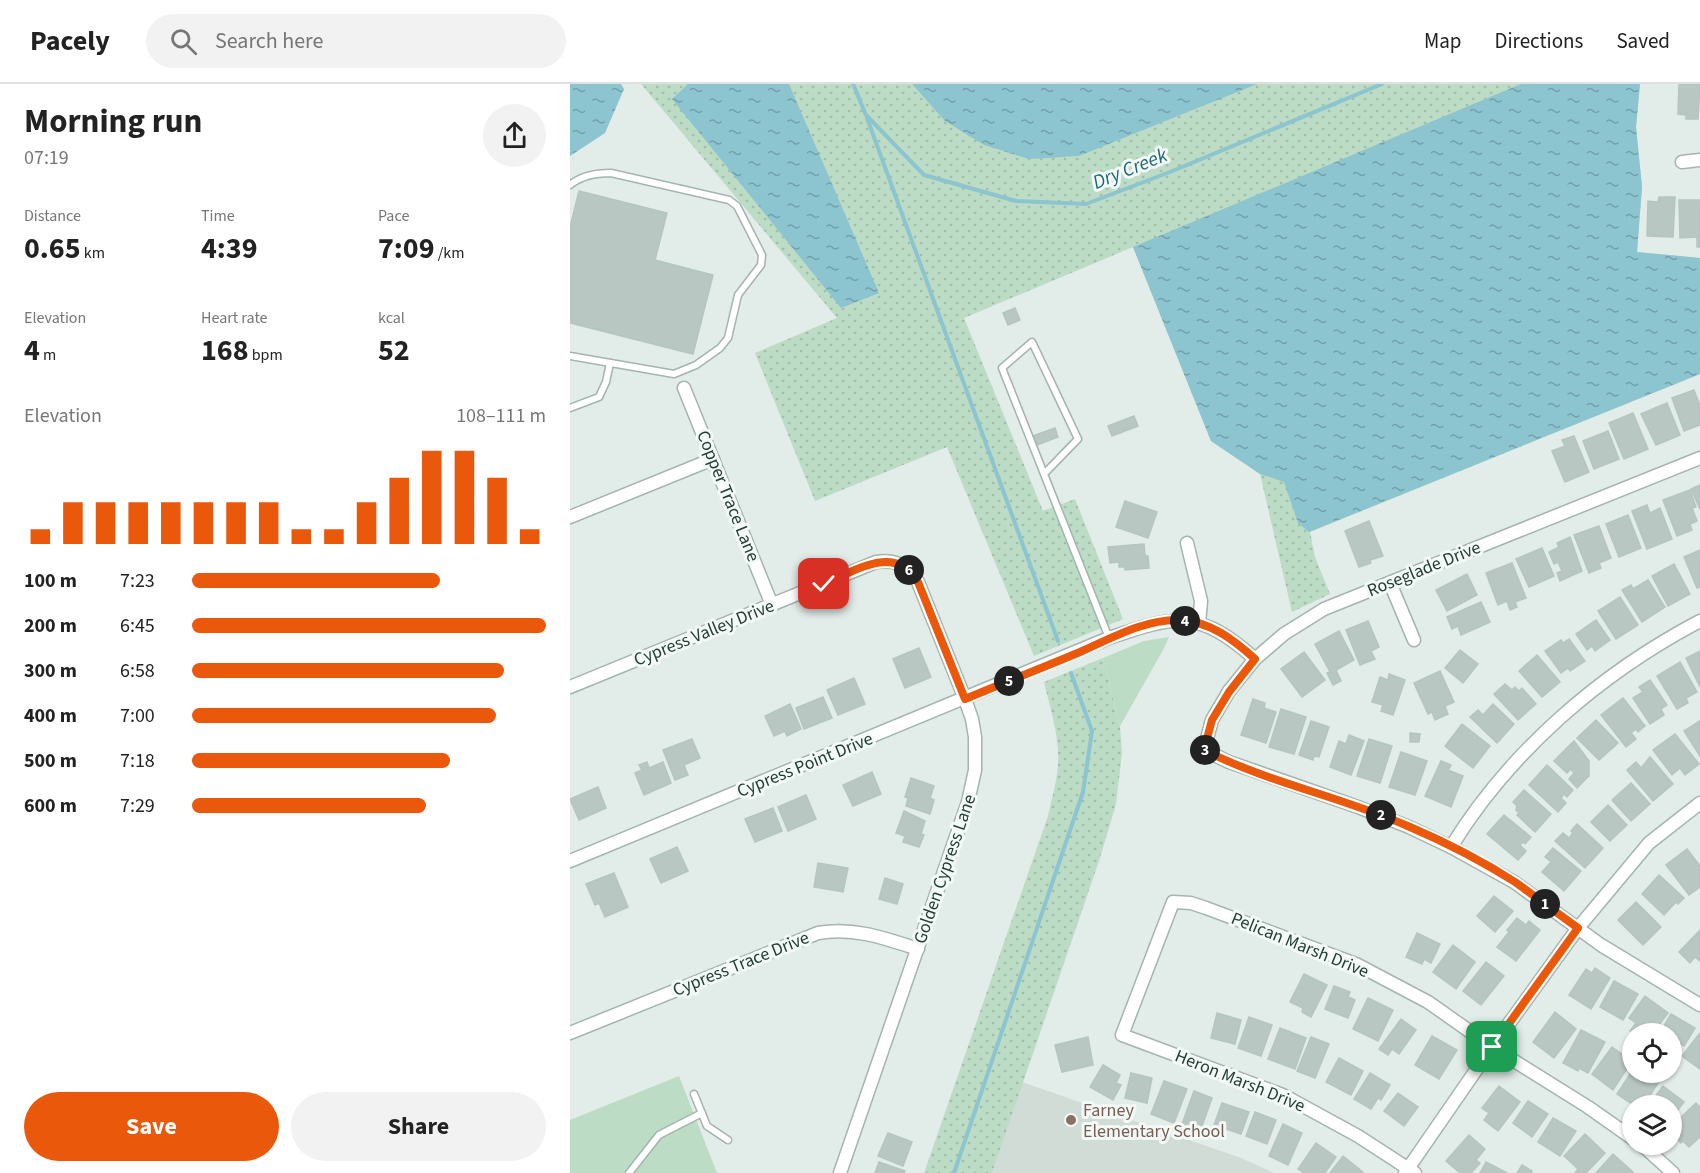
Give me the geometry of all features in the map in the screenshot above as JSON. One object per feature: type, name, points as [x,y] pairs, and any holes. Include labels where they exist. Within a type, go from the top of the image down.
[{"type":"street","points":[[1682,162],[1700,160]]},
{"type":"street","name":"Copper Trace Lane","points":[[684,388],[772,605]]},
{"type":"street","name":"Roseglade Drive","points":[[1451,847],[1409,826],[1229,762],[1204,750],[1212,720],[1229,692],[1255,659],[1284,634],[1324,609],[1700,458]]},
{"type":"street","points":[[570,517],[712,459]]},
{"type":"street","points":[[1187,543],[1201,602],[1199,623],[1224,634],[1255,659]]},
{"type":"street","name":"Cypress Valley Drive","points":[[570,687],[876,562],[897,562],[906,566]]},
{"type":"street","name":"Golden Cypress Lane","points":[[840,1173],[918,949],[972,787],[975,770],[975,737],[965,699],[918,582],[906,566]]},
{"type":"street","points":[[1390,583],[1414,640]]},
{"type":"street","name":"Cypress Point Drive","points":[[570,861],[1109,639],[1152,624],[1179,620],[1199,623]]},
{"type":"street","points":[[1700,621],[1622,668],[1582,699],[1543,734],[1500,780],[1466,822],[1451,847],[1514,882],[1601,945],[1700,1005]]},
{"type":"street","points":[[1409,1171],[1492,1047],[1578,928],[1648,843],[1700,803]]},
{"type":"street","name":"Pelican Marsh Drive","points":[[1122,1035],[1173,902],[1191,903],[1356,964],[1428,1002],[1492,1047],[1622,1131]]},
{"type":"street","name":"Cypress Trace Drive","points":[[570,1033],[818,933],[858,931],[918,949]]},
{"type":"street","name":"Heron Marsh Drive","points":[[1122,1035],[1283,1095],[1358,1136],[1409,1171]]},
{"type":"street","points":[[1653,1155],[1672,1173]]},
{"type":"lane","points":[[570,185],[577,179],[595,173],[611,173],[729,200],[737,206],[762,255],[761,265],[738,294],[728,338],[720,348],[696,365],[674,374],[570,356]]},
{"type":"lane","points":[[1044,474],[1078,439],[1032,342],[1002,368],[1109,639]]},
{"type":"lane","points":[[570,408],[599,397],[606,382],[610,363]]},
{"type":"lane","points":[[694,1094],[707,1126],[728,1140]]},
{"type":"lane","points":[[630,1173],[659,1135],[702,1113]]},
{"type":"shaded area","name":"Farney Elementary School","points":[[1022,1082],[1241,1158],[1274,1173],[992,1173]]},
{"type":"green space","points":[[641,84],[1640,84],[1636,127],[1642,187],[1637,252],[1700,258],[1700,374],[1310,532],[1315,557],[1330,594],[1292,612],[1260,474],[1211,441],[1133,247],[964,318],[1043,511],[1075,499],[1123,619],[1034,656],[947,447],[815,501],[755,353],[837,318]]},
{"type":"green space","points":[[1169,637],[1120,726],[1103,658],[1144,641]]},
{"type":"green space","points":[[1103,658],[1120,726],[1122,753],[1116,804],[1100,858],[992,1173],[924,1173],[1048,816],[1057,774],[1058,751],[1044,682]]},
{"type":"green space","points":[[679,1076],[717,1173],[570,1173],[570,1120]]},
{"type":"water","points":[[570,84],[621,84],[624,89],[605,133],[570,156]]},
{"type":"water","points":[[688,84],[789,84],[879,293],[841,308],[672,99]]},
{"type":"water","points":[[912,84],[1257,84],[1079,156],[1029,159],[984,145],[945,121]]},
{"type":"water","points":[[1521,84],[1640,84],[1636,127],[1642,187],[1637,252],[1700,258],[1700,374],[1309,532],[1298,523],[1284,482],[1260,474],[1211,441],[1133,247]]},
{"type":"building","points":[[1679,84],[1700,84],[1698,119],[1686,119],[1686,115],[1678,114]]},
{"type":"building","points":[[579,191],[667,213],[655,260],[713,275],[693,354],[570,323],[570,227]]},
{"type":"building","points":[[1659,197],[1675,197],[1673,237],[1647,236],[1648,201],[1658,202]]},
{"type":"building","points":[[1679,200],[1700,200],[1700,247],[1697,247],[1697,237],[1680,238]]},
{"type":"building","points":[[1015,308],[1020,320],[1008,325],[1003,313]]},
{"type":"building","points":[[1694,390],[1700,406],[1700,425],[1684,431],[1672,398]]},
{"type":"building","points":[[1667,403],[1680,435],[1656,445],[1641,414]]},
{"type":"building","points":[[1633,413],[1648,449],[1624,459],[1609,423]]},
{"type":"building","points":[[1134,416],[1138,426],[1112,436],[1108,426]]},
{"type":"building","points":[[1055,428],[1058,437],[1037,445],[1033,436]]},
{"type":"building","points":[[1608,431],[1619,459],[1594,469],[1583,441]]},
{"type":"building","points":[[1574,436],[1589,472],[1565,482],[1552,451],[1565,446],[1562,440]]},
{"type":"building","points":[[1700,485],[1700,509],[1691,489]]},
{"type":"building","points":[[1690,490],[1696,507],[1692,508],[1697,521],[1690,524],[1692,530],[1677,536],[1663,500]]},
{"type":"building","points":[[1125,501],[1157,512],[1148,538],[1116,527]]},
{"type":"building","points":[[1647,505],[1650,513],[1660,508],[1672,539],[1647,549],[1632,511]]},
{"type":"building","points":[[1628,515],[1641,548],[1619,557],[1606,524]]},
{"type":"building","points":[[1369,521],[1383,556],[1359,567],[1345,531]]},
{"type":"building","points":[[1599,526],[1611,558],[1599,563],[1601,568],[1589,573],[1574,535]]},
{"type":"building","points":[[1570,537],[1582,571],[1560,581],[1557,573],[1562,571],[1558,562],[1554,564],[1549,552],[1559,547],[1557,543]]},
{"type":"building","points":[[1144,544],[1149,568],[1125,570],[1125,567],[1119,567],[1119,562],[1110,563],[1108,547]]},
{"type":"building","points":[[1542,548],[1554,576],[1529,587],[1516,559]]},
{"type":"building","points":[[1700,550],[1700,587],[1697,588],[1684,557]]},
{"type":"building","points":[[1512,563],[1526,598],[1515,602],[1517,607],[1510,610],[1507,601],[1498,605],[1486,573]]},
{"type":"building","points":[[1674,564],[1690,594],[1668,606],[1652,576]]},
{"type":"building","points":[[1467,574],[1477,595],[1447,611],[1436,590]]},
{"type":"building","points":[[1648,580],[1665,607],[1642,622],[1622,590],[1631,585],[1633,589]]},
{"type":"building","points":[[1620,597],[1638,625],[1616,639],[1598,611]]},
{"type":"building","points":[[1481,602],[1490,622],[1461,635],[1458,626],[1452,629],[1447,617]]},
{"type":"building","points":[[1596,620],[1610,640],[1595,651],[1592,646],[1587,650],[1576,634]]},
{"type":"building","points":[[1368,621],[1379,647],[1371,651],[1375,659],[1360,665],[1346,630]]},
{"type":"building","points":[[1339,631],[1354,660],[1336,670],[1341,681],[1333,685],[1327,673],[1330,672],[1315,644]]},
{"type":"building","points":[[1569,639],[1585,661],[1570,671],[1568,668],[1561,673],[1545,651],[1561,640],[1563,643]]},
{"type":"building","points":[[919,648],[931,677],[905,688],[893,659]]},
{"type":"building","points":[[1460,650],[1478,664],[1463,683],[1445,668]]},
{"type":"building","points":[[1700,651],[1700,687],[1686,658]]},
{"type":"building","points":[[1304,652],[1325,680],[1302,697],[1281,669]]},
{"type":"building","points":[[1537,655],[1560,682],[1542,697],[1519,671]]},
{"type":"building","points":[[1680,662],[1697,692],[1686,698],[1688,703],[1677,709],[1657,676]]},
{"type":"building","points":[[1440,671],[1454,702],[1445,706],[1448,714],[1435,720],[1432,712],[1428,714],[1414,683]]},
{"type":"building","points":[[1389,674],[1405,680],[1393,715],[1381,711],[1383,705],[1372,702],[1380,677],[1388,680]]},
{"type":"building","points":[[854,678],[865,704],[838,715],[827,690]]},
{"type":"building","points":[[1650,680],[1667,705],[1661,709],[1664,715],[1650,724],[1633,698],[1643,692],[1639,687]]},
{"type":"building","points":[[1505,684],[1512,690],[1515,687],[1519,691],[1522,688],[1536,704],[1529,710],[1528,708],[1526,710],[1528,711],[1518,720],[1494,694]]},
{"type":"building","points":[[823,697],[832,718],[804,729],[796,708]]},
{"type":"building","points":[[1623,698],[1645,726],[1638,732],[1636,729],[1631,733],[1636,739],[1626,747],[1601,715]]},
{"type":"building","points":[[1253,699],[1265,703],[1264,708],[1276,712],[1266,743],[1241,735]]},
{"type":"building","points":[[790,704],[801,729],[787,736],[785,731],[774,736],[765,716]]},
{"type":"building","points":[[1493,704],[1514,724],[1497,743],[1470,717],[1478,710],[1483,715]]},
{"type":"building","points":[[1281,709],[1306,717],[1294,754],[1269,747]]},
{"type":"building","points":[[1596,720],[1618,743],[1599,760],[1577,738]]},
{"type":"building","points":[[1311,721],[1329,727],[1319,757],[1314,756],[1313,760],[1299,755]]},
{"type":"building","points":[[1700,721],[1700,756],[1684,731]]},
{"type":"building","points":[[1462,724],[1490,746],[1473,768],[1445,746]]},
{"type":"building","points":[[1410,733],[1420,734],[1419,742],[1410,742]]},
{"type":"building","points":[[1675,734],[1699,764],[1685,775],[1680,768],[1672,775],[1653,750]]},
{"type":"building","points":[[1349,735],[1364,741],[1351,775],[1330,767],[1339,741],[1346,744]]},
{"type":"building","points":[[692,739],[700,758],[684,765],[688,775],[675,780],[663,750]]},
{"type":"building","points":[[1369,739],[1392,746],[1380,783],[1357,776]]},
{"type":"building","points":[[1574,741],[1589,761],[1589,776],[1577,788],[1569,779],[1574,773],[1571,769],[1567,773],[1554,761]]},
{"type":"building","points":[[1401,752],[1427,761],[1415,795],[1389,787]]},
{"type":"building","points":[[1650,757],[1673,784],[1653,801],[1627,770],[1636,762],[1641,768]]},
{"type":"building","points":[[1441,761],[1451,765],[1448,770],[1463,776],[1451,807],[1425,796]]},
{"type":"building","points":[[647,762],[649,768],[663,762],[671,783],[644,795],[635,773],[642,770],[639,765]]},
{"type":"building","points":[[1547,765],[1573,790],[1567,797],[1564,794],[1561,798],[1566,803],[1558,812],[1529,785]]},
{"type":"building","points":[[872,772],[881,794],[853,806],[843,785]]},
{"type":"building","points":[[911,778],[934,786],[930,798],[934,800],[930,814],[906,806],[908,798],[905,797]]},
{"type":"building","points":[[1631,783],[1650,804],[1631,821],[1612,800]]},
{"type":"building","points":[[598,787],[606,808],[579,820],[570,799]]},
{"type":"building","points":[[1524,790],[1551,814],[1535,832],[1517,815],[1519,813],[1516,810],[1517,806],[1513,802]]},
{"type":"building","points":[[806,795],[816,819],[788,831],[778,807]]},
{"type":"building","points":[[1608,805],[1627,825],[1610,841],[1591,822]]},
{"type":"building","points":[[773,808],[782,831],[755,842],[745,819]]},
{"type":"building","points":[[904,811],[925,821],[921,834],[924,835],[919,847],[903,842],[905,836],[896,833]]},
{"type":"building","points":[[1504,815],[1531,837],[1525,844],[1523,842],[1520,845],[1526,851],[1518,860],[1487,834]]},
{"type":"building","points":[[1577,824],[1603,848],[1585,868],[1555,841],[1563,833],[1569,838]]},
{"type":"building","points":[[677,847],[688,871],[661,883],[650,859]]},
{"type":"building","points":[[1553,848],[1581,871],[1564,891],[1542,872],[1551,862],[1545,857]]},
{"type":"building","points":[[1687,849],[1700,866],[1700,887],[1689,895],[1666,865]]},
{"type":"building","points":[[818,863],[848,868],[843,892],[814,887]]},
{"type":"building","points":[[614,873],[628,907],[605,917],[599,903],[595,905],[586,884]]},
{"type":"building","points":[[1659,875],[1684,898],[1678,904],[1676,902],[1664,915],[1642,894]]},
{"type":"building","points":[[885,878],[903,884],[897,904],[879,899]]},
{"type":"building","points":[[1494,896],[1513,911],[1495,932],[1477,916]]},
{"type":"building","points":[[1636,902],[1661,927],[1643,945],[1618,920]]},
{"type":"building","points":[[1517,918],[1526,925],[1529,921],[1540,930],[1516,961],[1497,947]]},
{"type":"building","points":[[1700,930],[1700,961],[1695,957],[1690,963],[1679,952]]},
{"type":"building","points":[[1417,933],[1440,944],[1431,963],[1424,959],[1422,964],[1406,957]]},
{"type":"building","points":[[1453,945],[1475,962],[1456,989],[1433,972]]},
{"type":"building","points":[[1486,962],[1504,976],[1481,1005],[1463,991]]},
{"type":"building","points":[[1595,968],[1610,978],[1591,1009],[1569,995],[1586,969],[1592,973]]},
{"type":"building","points":[[1304,974],[1327,985],[1311,1017],[1302,1012],[1303,1008],[1290,1002]]},
{"type":"building","points":[[1614,981],[1638,994],[1623,1020],[1600,1007]]},
{"type":"building","points":[[1334,986],[1350,992],[1348,997],[1355,1000],[1348,1018],[1325,1009]]},
{"type":"building","points":[[1645,996],[1668,1013],[1660,1023],[1636,1023],[1629,1018]]},
{"type":"building","points":[[1368,998],[1393,1010],[1378,1041],[1353,1029]]},
{"type":"building","points":[[1555,1012],[1576,1029],[1554,1058],[1533,1042]]},
{"type":"building","points":[[1217,1013],[1241,1020],[1235,1044],[1211,1038]]},
{"type":"building","points":[[1671,1014],[1695,1028],[1684,1046],[1682,1045],[1682,1023],[1666,1023]]},
{"type":"building","points":[[1249,1017],[1272,1025],[1261,1056],[1238,1048]]},
{"type":"building","points":[[1401,1019],[1416,1030],[1399,1054],[1392,1049],[1388,1055],[1379,1049]]},
{"type":"building","points":[[1280,1028],[1306,1038],[1295,1069],[1268,1059]]},
{"type":"building","points":[[1581,1030],[1605,1042],[1588,1073],[1579,1068],[1578,1071],[1563,1063]]},
{"type":"building","points":[[1700,1033],[1700,1069],[1682,1056]]},
{"type":"building","points":[[1432,1036],[1457,1050],[1439,1079],[1415,1065]]},
{"type":"building","points":[[1088,1037],[1093,1065],[1062,1072],[1055,1045]]},
{"type":"building","points":[[1311,1037],[1329,1044],[1315,1078],[1297,1071]]},
{"type":"building","points":[[1612,1047],[1622,1054],[1622,1076],[1613,1090],[1592,1074]]},
{"type":"building","points":[[1339,1058],[1363,1071],[1351,1095],[1326,1082]]},
{"type":"building","points":[[1103,1065],[1120,1075],[1116,1083],[1121,1085],[1113,1100],[1090,1087]]},
{"type":"building","points":[[1131,1073],[1152,1078],[1147,1103],[1125,1098]]},
{"type":"building","points":[[1370,1073],[1390,1085],[1381,1100],[1378,1098],[1371,1109],[1354,1099]]},
{"type":"building","points":[[1164,1081],[1187,1089],[1174,1123],[1151,1114]]},
{"type":"building","points":[[1624,1083],[1658,1083],[1650,1095],[1622,1095],[1622,1097],[1617,1094]]},
{"type":"building","points":[[1499,1086],[1520,1102],[1498,1131],[1484,1120],[1489,1113],[1482,1108]]},
{"type":"building","points":[[1663,1086],[1675,1095],[1656,1095]]},
{"type":"building","points":[[1194,1091],[1212,1098],[1202,1126],[1194,1123],[1192,1128],[1182,1124]]},
{"type":"building","points":[[1398,1093],[1418,1107],[1404,1126],[1384,1111]]},
{"type":"building","points":[[1528,1101],[1548,1114],[1532,1137],[1513,1123]]},
{"type":"building","points":[[1222,1103],[1249,1112],[1241,1134],[1214,1125]]},
{"type":"building","points":[[1696,1103],[1700,1107],[1700,1137],[1689,1147],[1682,1142],[1682,1116]]},
{"type":"building","points":[[1255,1112],[1276,1120],[1267,1144],[1246,1136]]},
{"type":"building","points":[[1553,1118],[1576,1131],[1560,1156],[1538,1142]]},
{"type":"building","points":[[1283,1124],[1302,1133],[1288,1165],[1269,1156]]},
{"type":"building","points":[[888,1133],[912,1142],[903,1166],[878,1156]]},
{"type":"building","points":[[1585,1134],[1605,1153],[1586,1173],[1575,1173],[1578,1169],[1564,1156]]},
{"type":"building","points":[[1469,1135],[1485,1149],[1476,1160],[1480,1163],[1471,1173],[1460,1173],[1446,1161]]},
{"type":"building","points":[[1316,1143],[1336,1157],[1325,1173],[1304,1173],[1298,1169]]},
{"type":"building","points":[[1613,1154],[1633,1172],[1596,1173]]},
{"type":"building","points":[[1343,1156],[1363,1172],[1330,1173]]},
{"type":"building","points":[[879,1162],[905,1171],[904,1173],[875,1173]]},
{"type":"building","points":[[1486,1162],[1507,1173],[1480,1173]]},
{"type":"building","points":[[1522,1165],[1532,1171],[1531,1173],[1517,1173]]},
{"type":"waterway","name":"Dry Creek","points":[[853,84],[866,115],[924,175],[1016,201],[1086,204],[1170,172],[1382,84]]},
{"type":"waterway","points":[[867,118],[1058,641]]},
{"type":"waterway","points":[[954,1173],[1083,792],[1092,731],[1071,673]]},
{"type":"place","name":"Farney Elementary School","points":[[1071,1120]]},
{"type":"route","points":[[824,584],[876,562],[897,562],[906,566],[918,582],[965,699],[1109,639],[1152,624],[1179,620],[1199,623],[1224,634],[1255,659],[1229,692],[1212,720],[1204,750],[1229,762],[1409,826],[1514,882],[1578,928],[1492,1047]]}]
